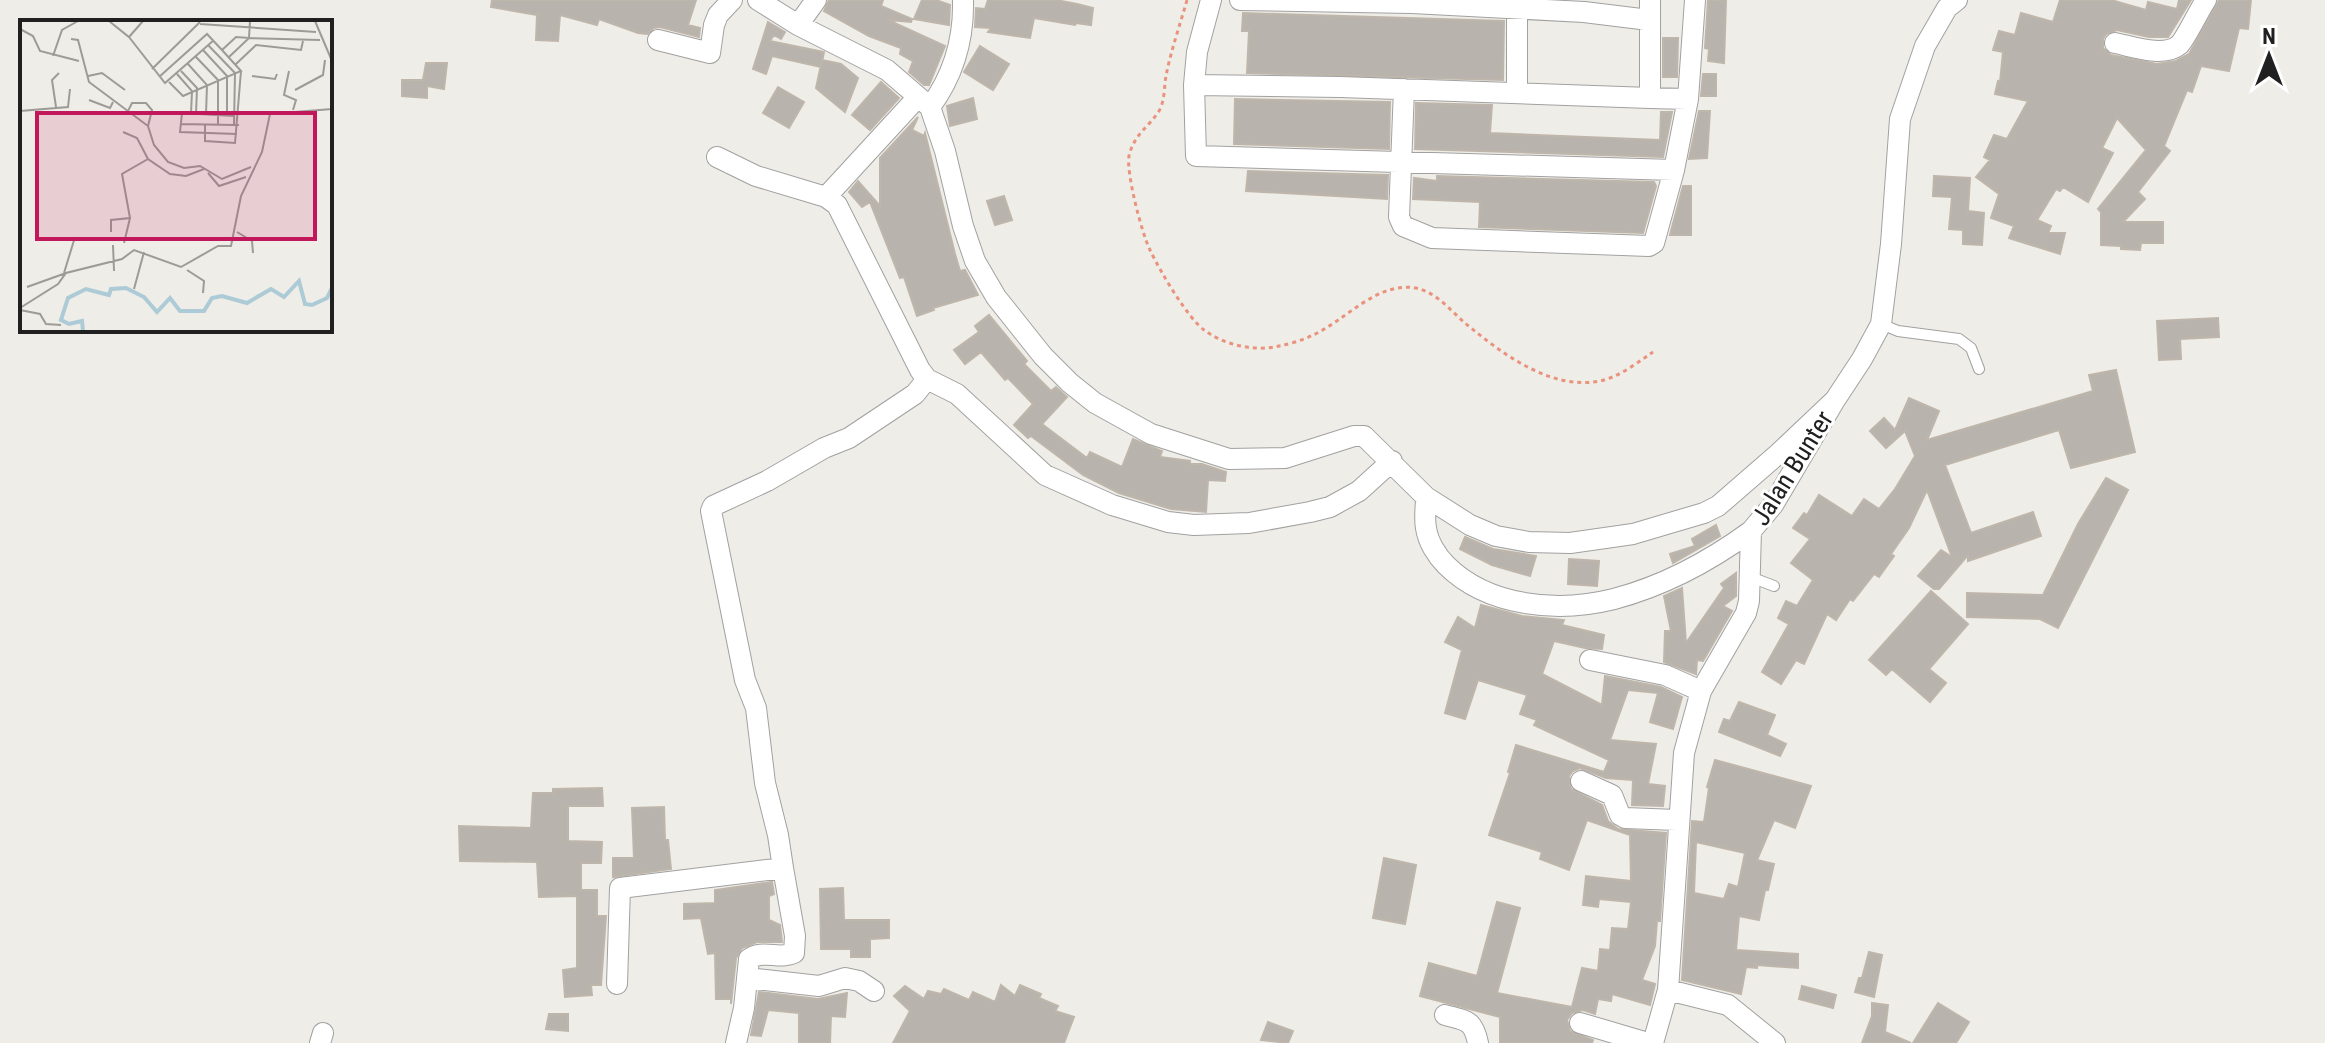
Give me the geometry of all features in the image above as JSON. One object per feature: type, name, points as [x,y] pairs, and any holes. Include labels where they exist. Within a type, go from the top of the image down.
[{"type":"street","points":[[658,40],[710,53],[718,15],[732,0]]},
{"type":"street","points":[[758,0],[798,25],[887,70],[924,103],[945,151],[975,261],[1012,319],[1070,383],[1108,411],[1151,434],[1229,459],[1285,458],[1364,436],[1426,497],[1470,525],[1496,536],[1529,542],[1570,543],[1633,534],[1718,506],[1835,400]]},
{"type":"street","points":[[798,25],[816,0]]},
{"type":"street","points":[[826,197],[924,103],[944,88],[953,69],[963,0]]},
{"type":"street","points":[[1211,0],[1197,52],[1194,85],[1196,156],[1674,170]]},
{"type":"street","points":[[1240,0],[1518,4],[1650,10],[1650,98]]},
{"type":"street","points":[[1404,89],[1399,163],[1399,217],[1403,226],[1432,238],[1645,247],[1654,243],[1674,170],[1688,99],[1695,0]]},
{"type":"street","name":"Jalan Bunter","points":[[1651,1043],[1668,990],[1677,820],[1684,753],[1701,691],[1746,613],[1751,531],[1773,505],[1881,324],[1891,244],[1900,119],[1925,46],[1947,8],[1957,0]]},
{"type":"street","points":[[2115,43],[2152,50],[2180,45],[2206,0]]},
{"type":"street","points":[[1517,93],[1518,4]]},
{"type":"street","points":[[1194,85],[1688,99]]},
{"type":"street","points":[[717,157],[756,176],[826,197],[837,205],[920,370],[927,379],[957,394],[1045,475],[1112,505],[1168,522],[1194,525],[1249,523],[1330,507],[1359,491],[1392,461]]},
{"type":"street","points":[[736,1043],[744,1008],[749,959],[753,955],[786,957],[794,953],[795,936],[778,835],[765,783],[756,708],[738,650],[711,511],[713,506],[849,438],[915,394],[927,379]]},
{"type":"street","points":[[1426,497],[1426,528],[1431,545],[1441,559],[1466,583],[1517,603],[1577,605],[1613,599],[1691,569],[1751,531]]},
{"type":"street","points":[[1590,660],[1665,675],[1701,691]]},
{"type":"street","points":[[1581,781],[1612,795],[1620,815],[1625,818],[1677,820]]},
{"type":"street","points":[[617,984],[620,888],[783,868]]},
{"type":"street","points":[[747,978],[819,986],[845,978],[859,981],[874,991]]},
{"type":"street","points":[[1668,990],[1728,1005],[1775,1043]]},
{"type":"street","points":[[1445,1015],[1469,1021],[1478,1043]]},
{"type":"street","points":[[1580,1023],[1651,1043]]},
{"type":"lane","points":[[1881,324],[1898,331],[1959,339],[1971,348],[1979,369]]},
{"type":"lane","points":[[1749,589],[1753,578],[1774,586]]},
{"type":"path","points":[[1187,0],[1159,111],[1141,130],[1129,157],[1136,204],[1149,249],[1190,317],[1205,331],[1254,349],[1277,347],[1315,335],[1368,300],[1393,290],[1414,288],[1434,295],[1496,349],[1545,374],[1572,382],[1600,381],[1653,352]]},
{"type":"building","points":[[492,0],[696,0],[688,25],[700,28],[699,37],[660,27],[647,34],[638,33],[599,19],[597,25],[560,15],[558,41],[536,40],[537,15],[491,7]]},
{"type":"building","points":[[829,0],[883,0],[881,6],[912,19],[911,22],[888,20],[945,46],[929,85],[924,85],[909,72],[913,61],[900,54],[901,48],[869,36],[824,11]]},
{"type":"building","points":[[922,0],[936,0],[950,5],[949,25],[914,19]]},
{"type":"building","points":[[988,0],[1056,0],[1077,4],[1093,8],[1091,25],[1034,18],[1030,38],[988,32],[991,28],[975,27],[976,8],[985,9]]},
{"type":"building","points":[[1708,0],[1726,0],[1724,63],[1708,61],[1709,49],[1705,48]]},
{"type":"building","points":[[2060,0],[2111,0],[2146,10],[2148,2],[2177,9],[2179,0],[2191,0],[2168,37],[2149,37],[2117,30],[2106,34],[2103,39],[2103,48],[2111,55],[2157,64],[2176,61],[2189,54],[2219,0],[2251,0],[2248,29],[2239,28],[2229,71],[2201,66],[2192,92],[2187,90],[2164,146],[2170,151],[2138,192],[2145,199],[2123,222],[2163,222],[2163,243],[2141,243],[2140,250],[2101,245],[2101,212],[2098,209],[2146,150],[2117,118],[2102,148],[2113,153],[2088,202],[2063,187],[2060,191],[2056,189],[2037,220],[2051,226],[2048,233],[2065,233],[2060,254],[2009,238],[2014,226],[1991,218],[1999,194],[1976,177],[1990,160],[1984,157],[1994,135],[2007,139],[2028,101],[1995,94],[2000,82],[2003,52],[1993,50],[1999,31],[2015,35],[2021,13],[2053,22]]},
{"type":"building","points":[[1243,13],[1504,21],[1503,80],[1247,73],[1249,31],[1242,31]]},
{"type":"building","points":[[768,22],[785,32],[781,39],[774,35],[770,41],[824,52],[821,67],[772,56],[766,74],[753,69]]},
{"type":"building","points":[[1663,38],[1678,38],[1677,77],[1663,77]]},
{"type":"building","points":[[980,46],[1009,64],[993,90],[964,72]]},
{"type":"building","points":[[822,60],[841,64],[858,78],[845,112],[816,88]]},
{"type":"building","points":[[426,63],[447,63],[444,89],[427,86],[427,98],[402,96],[402,80],[423,80]]},
{"type":"building","points":[[1703,74],[1716,74],[1716,96],[1701,96]]},
{"type":"building","points":[[881,82],[899,98],[870,130],[852,115]]},
{"type":"building","points":[[778,87],[804,102],[789,128],[763,113]]},
{"type":"building","points":[[973,98],[977,119],[950,126],[947,106]]},
{"type":"building","points":[[1235,99],[1390,102],[1389,149],[1234,144]]},
{"type":"building","points":[[1416,103],[1492,105],[1490,133],[1660,140],[1661,112],[1672,112],[1663,157],[1415,149]]},
{"type":"building","points":[[1699,111],[1710,111],[1707,158],[1689,159]]},
{"type":"building","points":[[918,117],[912,130],[924,136],[925,133],[960,271],[965,270],[978,295],[917,316],[904,277],[900,278],[870,202],[862,207],[849,192],[858,181],[880,206],[880,158]]},
{"type":"building","points":[[1248,171],[1388,175],[1387,199],[1246,191]]},
{"type":"building","points":[[1437,176],[1654,182],[1656,186],[1643,233],[1479,227],[1480,202],[1413,199],[1414,178],[1437,181]]},
{"type":"building","points":[[1934,176],[1970,178],[1968,211],[1984,213],[1982,245],[1963,244],[1963,230],[1949,229],[1952,197],[1933,196]]},
{"type":"building","points":[[1683,186],[1691,186],[1691,235],[1670,235]]},
{"type":"building","points":[[1004,196],[1012,220],[995,225],[987,201]]},
{"type":"building","points":[[989,315],[1027,361],[1024,364],[1051,391],[1056,387],[1067,397],[1042,424],[1087,458],[1090,452],[1122,467],[1133,439],[1162,451],[1160,457],[1190,461],[1190,464],[1202,464],[1226,472],[1225,481],[1208,480],[1206,512],[1171,509],[1119,493],[1083,475],[1031,436],[1028,438],[1014,425],[1033,404],[1008,378],[1005,380],[981,352],[965,364],[954,350],[979,332],[975,326]]},
{"type":"building","points":[[2218,318],[2219,337],[2180,339],[2181,359],[2159,360],[2157,321]]},
{"type":"building","points":[[2116,370],[2135,452],[2071,468],[2059,430],[1945,465],[1971,533],[2033,512],[2041,536],[1968,561],[1968,555],[1939,589],[1934,589],[1918,576],[1941,550],[1952,557],[1927,490],[1909,528],[1891,554],[1894,556],[1879,577],[1874,574],[1853,601],[1850,599],[1836,620],[1827,614],[1804,664],[1796,660],[1781,684],[1762,672],[1789,624],[1778,618],[1786,601],[1797,606],[1813,580],[1791,563],[1810,539],[1793,528],[1804,513],[1807,515],[1819,495],[1852,516],[1864,499],[1879,509],[1915,456],[1905,431],[1886,448],[1870,431],[1884,418],[1895,430],[1909,398],[1939,411],[1927,440],[2093,391],[2089,375]]},
{"type":"building","points":[[2106,478],[2128,490],[2058,628],[2040,619],[1967,617],[1967,593],[2043,595],[2078,524]]},
{"type":"building","points":[[1716,525],[1720,536],[1673,563],[1670,554],[1695,546],[1692,539]]},
{"type":"building","points":[[1465,537],[1493,549],[1536,556],[1530,576],[1492,565],[1460,549]]},
{"type":"building","points":[[1569,559],[1599,561],[1597,586],[1568,584]]},
{"type":"building","points":[[1736,573],[1736,596],[1723,606],[1732,611],[1703,661],[1697,660],[1696,674],[1664,662],[1665,631],[1671,631],[1664,596],[1682,588],[1686,643],[1724,588],[1721,584]]},
{"type":"building","points":[[1931,591],[1968,624],[1929,669],[1946,683],[1930,702],[1892,669],[1886,675],[1869,660]]},
{"type":"building","points":[[1481,605],[1522,616],[1564,620],[1562,625],[1604,635],[1602,649],[1554,641],[1542,674],[1602,705],[1605,676],[1661,687],[1682,697],[1673,729],[1650,722],[1658,693],[1628,690],[1610,740],[1656,744],[1648,784],[1665,786],[1663,806],[1632,805],[1633,780],[1606,778],[1580,768],[1569,776],[1571,789],[1602,805],[1608,821],[1618,829],[1666,833],[1660,921],[1657,921],[1655,946],[1642,980],[1655,984],[1650,1005],[1612,994],[1611,1001],[1598,999],[1595,1014],[1583,1010],[1572,1013],[1567,1020],[1570,1031],[1593,1040],[1592,1043],[1500,1043],[1500,1017],[1420,996],[1429,963],[1477,976],[1497,902],[1520,908],[1497,993],[1572,1007],[1582,968],[1598,971],[1600,949],[1610,950],[1612,928],[1628,929],[1631,902],[1599,899],[1598,907],[1583,905],[1586,876],[1631,881],[1630,835],[1587,820],[1569,870],[1540,859],[1542,852],[1489,835],[1516,745],[1604,772],[1609,760],[1534,725],[1537,720],[1520,714],[1527,695],[1478,680],[1465,719],[1445,713],[1462,650],[1445,642],[1458,617],[1475,628]]},
{"type":"building","points":[[1739,702],[1775,715],[1767,735],[1786,744],[1780,756],[1719,732],[1724,719],[1730,721]]},
{"type":"building","points":[[1715,760],[1811,786],[1795,828],[1774,820],[1757,860],[1774,864],[1768,890],[1765,890],[1759,920],[1739,916],[1736,950],[1798,954],[1798,968],[1746,967],[1741,994],[1682,980],[1692,821],[1704,822],[1707,787]],"holes":[[[1696,842],[1745,853],[1738,887],[1729,884],[1724,899],[1694,893]]]},
{"type":"building","points":[[602,788],[603,806],[568,806],[568,841],[602,842],[601,863],[581,863],[581,890],[597,890],[597,916],[606,916],[601,985],[591,985],[592,995],[565,997],[563,970],[577,968],[577,896],[539,897],[537,862],[460,861],[459,826],[531,828],[533,793],[553,793],[553,789]]},
{"type":"building","points":[[664,807],[665,840],[668,840],[671,869],[613,877],[613,858],[634,858],[632,808]]},
{"type":"building","points":[[1384,858],[1416,865],[1405,924],[1373,918]]},
{"type":"building","points":[[772,882],[774,894],[769,896],[769,920],[780,925],[782,942],[757,942],[742,948],[736,958],[731,1004],[731,999],[716,999],[715,953],[708,954],[701,918],[684,919],[684,904],[715,903],[715,890]]},
{"type":"building","points":[[843,888],[844,920],[889,920],[889,938],[870,939],[870,957],[851,957],[851,949],[821,949],[820,889]]},
{"type":"building","points":[[1869,952],[1882,955],[1874,997],[1855,992]]},
{"type":"building","points":[[1001,985],[1015,996],[1020,985],[1041,994],[1039,998],[1058,1006],[1055,1011],[1074,1017],[1064,1043],[893,1043],[910,1011],[894,996],[905,986],[924,999],[928,991],[941,994],[944,989],[969,1000],[973,992],[995,1002]]},
{"type":"building","points":[[1802,986],[1836,995],[1833,1008],[1799,999]]},
{"type":"building","points":[[759,992],[818,999],[847,993],[845,1017],[831,1016],[830,1043],[799,1043],[799,1013],[768,1010],[761,1036],[751,1035]]},
{"type":"building","points":[[1872,1003],[1888,1005],[1885,1032],[1911,1043],[1862,1043],[1872,1016]]},
{"type":"building","points":[[1938,1003],[1969,1022],[1956,1043],[1913,1043]]},
{"type":"building","points":[[549,1014],[568,1014],[568,1031],[546,1029]]},
{"type":"building","points":[[1268,1022],[1293,1031],[1288,1043],[1261,1040]]}]
